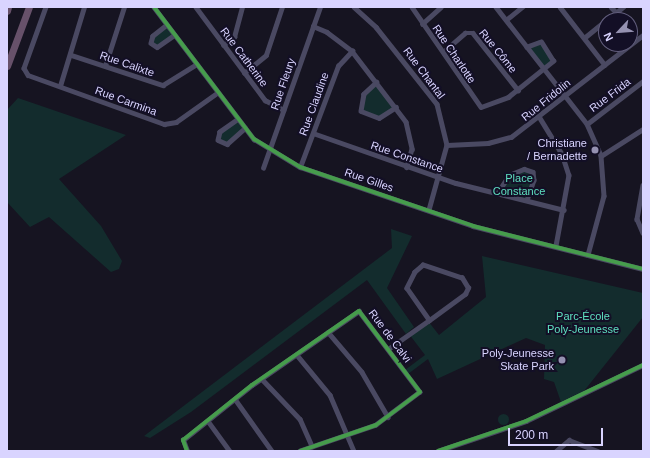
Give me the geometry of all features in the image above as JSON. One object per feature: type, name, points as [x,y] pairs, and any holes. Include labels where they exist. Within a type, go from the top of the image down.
[{"type":"highway","points":[[7,11],[8,7]]},
{"type":"highway","points":[[7,66],[29,7]]},
{"type":"street","name":"Rue Carmina","points":[[46,7],[25,72],[164,124],[176,122],[217,93]]},
{"type":"street","points":[[60,86],[71,55],[84,7]]},
{"type":"street","points":[[105,66],[124,7]]},
{"type":"street","name":"Rue Gilles","points":[[154,7],[237,120],[269,149],[300,167],[429,210],[643,269]]},
{"type":"street","name":"Rue Catherine","points":[[196,7],[265,100],[284,110]]},
{"type":"street","points":[[223,45],[234,37],[242,7]]},
{"type":"street","points":[[244,73],[266,55],[282,7]]},
{"type":"street","name":"Rue Fleury","points":[[263,168],[320,7]]},
{"type":"street","name":"Rue Charlotte","points":[[412,7],[422,24],[481,107],[495,104],[518,90],[545,68]]},
{"type":"street","points":[[422,24],[441,7]]},
{"type":"street","points":[[496,7],[545,68],[587,124],[601,156],[604,196],[588,255]]},
{"type":"street","points":[[506,20],[522,7]]},
{"type":"street","points":[[560,7],[605,65]]},
{"type":"street","points":[[611,7],[616,12],[623,7]]},
{"type":"street","name":"Rue Chantal","points":[[358,8],[410,67],[437,104],[447,145],[440,178],[429,210]]},
{"type":"street","points":[[167,25],[152,36],[151,43],[156,46],[163,44],[174,35]]},
{"type":"street","points":[[313,26],[327,32],[352,51],[396,107],[412,141],[407,167]]},
{"type":"street","points":[[584,38],[598,27]]},
{"type":"street","name":"Rue Côme","points":[[443,52],[465,33],[473,33],[518,90]]},
{"type":"street","name":"Rue Fridolin","points":[[447,145],[488,143],[511,137],[540,118],[566,95],[643,36]]},
{"type":"street","points":[[527,47],[539,40],[549,51],[553,61],[545,68]]},
{"type":"street","name":"Rue Claudine","points":[[300,167],[338,66],[352,51]]},
{"type":"street","name":"Rue Calixte","points":[[71,55],[163,85],[196,64]]},
{"type":"street","name":"Rue Frida","points":[[587,124],[643,81]]},
{"type":"street","points":[[377,82],[364,94],[361,111],[379,118],[396,107]]},
{"type":"street","points":[[540,118],[568,171],[568,192],[556,246]]},
{"type":"street","points":[[237,120],[220,132],[218,140],[227,144],[245,128]]},
{"type":"street","points":[[601,156],[643,129]]},
{"type":"street","name":"Rue Constance","points":[[313,133],[440,178],[564,210]]},
{"type":"street","points":[[498,192],[509,175],[524,169],[532,172],[534,180],[527,200]]},
{"type":"street","points":[[643,185],[637,219],[643,233]]},
{"type":"street","points":[[388,349],[429,320],[468,288],[462,278],[423,265],[415,272],[407,288],[429,320]]},
{"type":"street","name":"Rue de Calvi","points":[[187,451],[183,440],[262,379],[297,356],[328,332],[359,311],[420,392],[388,417],[349,434],[300,451]]},
{"type":"street","points":[[328,332],[362,372],[388,417]]},
{"type":"street","points":[[297,356],[330,395],[349,434],[354,451]]},
{"type":"street","points":[[438,451],[526,421],[643,365]]},
{"type":"street","points":[[262,379],[300,419],[312,446]]},
{"type":"street","points":[[235,399],[272,451]]},
{"type":"street","points":[[208,421],[230,451]]},
{"type":"street","points":[[556,451],[569,440],[595,450]]},
{"type":"green space","points":[[167,25],[174,35],[163,44],[153,46],[153,36]]},
{"type":"green space","points":[[539,40],[552,56],[553,61],[545,69],[527,47]]},
{"type":"green space","points":[[377,82],[396,107],[379,118],[361,111],[364,94]]},
{"type":"green space","points":[[18,98],[126,135],[59,179],[101,226],[122,261],[119,269],[111,272],[49,217],[30,227],[7,202],[7,110]]},
{"type":"green space","points":[[237,120],[245,128],[227,144],[218,140],[220,132]]},
{"type":"green space","name":"Place Constance","points":[[524,169],[533,172],[534,180],[527,200],[498,192],[509,175]]},
{"type":"green space","points":[[391,229],[412,236],[387,288],[414,327],[406,334],[367,280],[191,412],[150,438],[144,436],[392,248]]},
{"type":"green space","name":"Parc-École Poly-Jeunesse","points":[[482,256],[643,293],[643,317],[584,391],[561,402],[554,382],[544,379],[545,345],[526,338],[437,379],[428,359],[408,374],[405,370],[425,355],[409,334],[428,321],[439,335],[486,297]]},
{"type":"green space","points":[[503,413],[507,415],[509,419],[507,423],[503,425],[499,423],[497,419],[499,415]]},
{"type":"cycle path","points":[[154,7],[254,139],[300,167],[473,226],[643,269]]},
{"type":"cycle path","points":[[187,451],[183,440],[252,385],[359,311],[420,392],[376,425],[300,451]]},
{"type":"cycle path","points":[[438,451],[526,421],[643,365]]},
{"type":"place","name":"Christiane / Bernadette","points":[[595,150]]},
{"type":"place","name":"Poly-Jeunesse Skate Park","points":[[562,360]]}]
